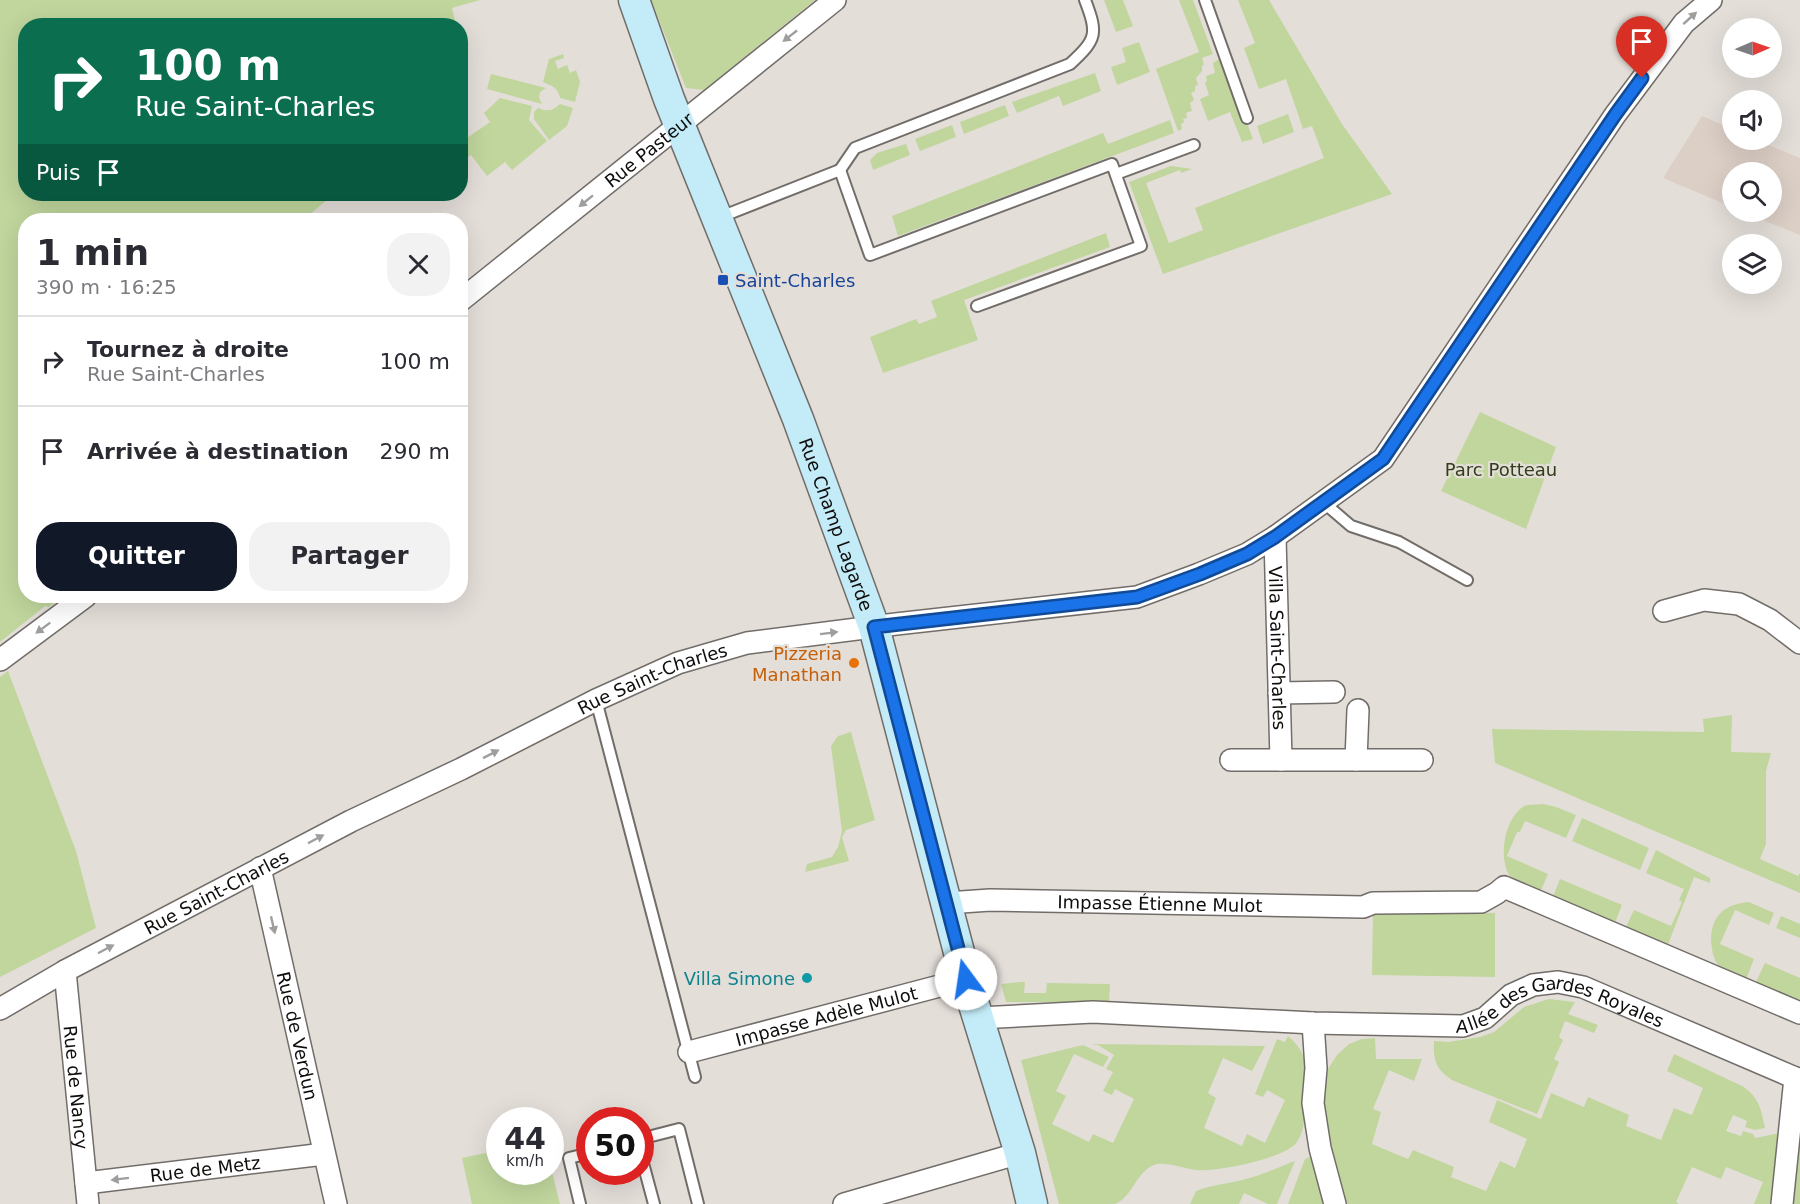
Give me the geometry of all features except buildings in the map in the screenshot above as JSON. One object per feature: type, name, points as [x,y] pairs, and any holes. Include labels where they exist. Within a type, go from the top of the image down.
[{"type":"main road","name":"Rue Champ Lagarde","points":[[633,0],[798,420],[874,627],[966,979],[1020,1153],[1032,1204]]},
{"type":"street","name":"Rue Pasteur","points":[[468,295],[836,0]]},
{"type":"street","name":"Rue Saint-Charles","points":[[0,1009],[65,971],[351,821],[461,769],[596,700],[678,663],[747,643],[1137,597],[1238,558],[1275,537],[1383,459],[1615,115],[1684,23],[1711,0]]},
{"type":"street","name":"Villa Saint-Charles","points":[[1275,537],[1281,760]]},
{"type":"street","points":[[1664,611],[1704,600],[1739,604],[1770,620],[1800,643]]},
{"type":"street","points":[[0,660],[77,603]]},
{"type":"street","points":[[1280,693],[1334,692]]},
{"type":"street","points":[[1356,760],[1358,711]]},
{"type":"street","points":[[1232,760],[1422,760]]},
{"type":"street","name":"Rue de Verdun","points":[[260,868],[336,1204]]},
{"type":"street","name":"Impasse Étienne Mulot","points":[[947,903],[990,900],[1363,907],[1373,903],[1481,902],[1504,887],[1800,1013]]},
{"type":"street","name":"Rue de Nancy","points":[[65,971],[88,1204]]},
{"type":"street","name":"Impasse Adèle Mulot","points":[[689,1052],[966,979]]},
{"type":"street","name":"Allée des Gardes Royales","points":[[979,1018],[1093,1012],[1313,1023],[1463,1026],[1485,1018],[1511,995],[1533,985],[1558,982],[1583,987],[1798,1079],[1782,1204]]},
{"type":"street","points":[[1313,1023],[1316,1068],[1313,1103],[1320,1148],[1335,1204]]},
{"type":"street","points":[[844,1204],[1020,1153]]},
{"type":"street","name":"Rue de Metz","points":[[86,1183],[324,1155]]},
{"type":"lane","points":[[718,218],[840,170],[855,148],[1070,64],[1091,42],[1094,23],[1085,0]]},
{"type":"lane","points":[[1205,0],[1247,118]]},
{"type":"lane","points":[[1116,174],[1194,145]]},
{"type":"lane","points":[[840,170],[870,255],[1112,164],[1141,246],[977,306]]},
{"type":"lane","points":[[1323,502],[1351,526],[1399,542],[1467,580]]},
{"type":"lane","points":[[596,700],[695,1077]]},
{"type":"lane","points":[[654,1136],[680,1129],[698,1204]]},
{"type":"lane","points":[[576,1156],[569,1158],[580,1204]]},
{"type":"lane","points":[[649,1185],[654,1204]]},
{"type":"shaded area","points":[[1702,116],[1722,125],[1722,150],[1780,150],[1800,158],[1800,235],[1768,222],[1782,222],[1782,162],[1722,162],[1722,203],[1663,178]]},
{"type":"green space","points":[[0,0],[480,0],[452,8],[454,18],[18,18],[18,201],[326,201],[311,213],[18,213],[18,603],[54,603],[49,607],[45,606],[0,642]]},
{"type":"green space","points":[[651,0],[815,0],[704,90],[686,88]]},
{"type":"green space","points":[[1104,0],[1123,0],[1133,26],[1116,32]]},
{"type":"green space","points":[[1179,0],[1193,0],[1213,54],[1202,58],[1204,65],[1196,78],[1198,85],[1191,93],[1194,100],[1190,103],[1192,111],[1186,113],[1187,118],[1183,119],[1182,129],[1178,131],[1156,69],[1199,52]]},
{"type":"green space","points":[[1238,0],[1269,0],[1342,124],[1392,194],[1163,274],[1129,182],[1171,166],[1192,169],[1181,173],[1180,170],[1146,183],[1169,243],[1203,230],[1195,208],[1324,158],[1312,126],[1303,129],[1286,79],[1259,89],[1244,48],[1255,43]]},
{"type":"green space","points":[[1139,42],[1150,72],[1117,85],[1111,67],[1126,62],[1122,48]]},
{"type":"green space","points":[[563,54],[564,58],[555,61],[558,69],[567,65],[570,73],[576,70],[580,82],[575,102],[560,98],[556,89],[543,82],[549,59]]},
{"type":"green space","points":[[1222,57],[1253,139],[1242,142],[1230,112],[1208,121],[1200,99],[1209,95],[1205,83],[1206,76],[1215,73],[1213,63]]},
{"type":"green space","points":[[1095,73],[1101,91],[1063,106],[1059,96],[1017,113],[1012,102]]},
{"type":"green space","points":[[491,74],[546,88],[540,92],[539,98],[542,104],[487,89]]},
{"type":"green space","points":[[500,98],[532,106],[529,120],[547,141],[512,170],[505,162],[487,176],[471,155],[468,157],[468,137],[490,122],[484,113]]},
{"type":"green space","points":[[560,104],[573,108],[567,126],[549,140],[534,119],[534,112],[538,108],[547,110]]},
{"type":"green space","points":[[1005,105],[1009,116],[964,134],[960,122]]},
{"type":"green space","points":[[1288,114],[1294,132],[1263,144],[1257,126]]},
{"type":"green space","points":[[1170,120],[1174,133],[898,236],[892,216],[1103,133],[1108,144]]},
{"type":"green space","points":[[952,125],[956,137],[920,151],[915,139]]},
{"type":"green space","points":[[906,144],[910,155],[873,170],[870,160],[877,153]]},
{"type":"green space","points":[[1106,233],[1110,247],[964,300],[978,340],[883,373],[870,337],[916,319],[919,324],[937,317],[931,301]]},
{"type":"green space","name":"Parc Potteau","points":[[1480,412],[1556,447],[1526,529],[1441,491]]},
{"type":"green space","points":[[8,671],[76,851],[96,928],[0,977],[0,677]]},
{"type":"green space","points":[[1732,715],[1731,752],[1771,753],[1766,771],[1766,844],[1760,859],[1798,876],[1800,873],[1800,893],[1495,763],[1492,729],[1704,732],[1703,719]]},
{"type":"green space","points":[[851,732],[875,820],[846,830],[842,837],[849,861],[805,872],[807,864],[832,857],[838,847],[842,831],[831,746],[838,736]]},
{"type":"green space","points":[[1543,804],[1576,815],[1566,838],[1525,821],[1520,832],[1517,832],[1507,856],[1548,874],[1539,895],[1522,887],[1509,875],[1504,858],[1504,848],[1508,828],[1517,812],[1526,805]]},
{"type":"green space","points":[[1582,818],[1649,848],[1640,870],[1572,841]]},
{"type":"green space","points":[[1656,850],[1710,878],[1710,883],[1694,877],[1667,947],[1625,929],[1634,910],[1671,926],[1682,902],[1679,900],[1684,889],[1646,873]]},
{"type":"green space","points":[[1560,879],[1622,905],[1614,925],[1552,899]]},
{"type":"green space","points":[[1749,902],[1774,913],[1769,925],[1735,910],[1720,944],[1754,959],[1745,982],[1723,970],[1718,964],[1713,955],[1711,941],[1716,918],[1733,905]]},
{"type":"green space","points":[[1373,912],[1495,913],[1495,977],[1372,975]]},
{"type":"green space","points":[[1781,916],[1800,924],[1800,938],[1776,928]]},
{"type":"green space","points":[[1765,963],[1800,978],[1800,1006],[1754,986]]},
{"type":"green space","points":[[1025,982],[1024,993],[1046,993],[1047,983],[1110,984],[1109,1002],[1006,1002],[1001,984]]},
{"type":"green space","points":[[1549,999],[1575,1002],[1568,1014],[1598,1025],[1594,1033],[1565,1021],[1559,1037],[1563,1040],[1554,1059],[1559,1062],[1537,1114],[1454,1081],[1439,1069],[1435,1060],[1434,1041],[1448,1042],[1480,1037],[1494,1032],[1524,1007]]},
{"type":"green space","points":[[1288,1036],[1303,1055],[1307,1076],[1304,1125],[1300,1137],[1291,1148],[1250,1163],[1219,1169],[1197,1170],[1157,1164],[1144,1172],[1125,1197],[1114,1204],[1059,1204],[1021,1060],[1083,1045],[1109,1057],[1103,1067],[1074,1054],[1056,1091],[1066,1096],[1052,1124],[1089,1142],[1093,1134],[1113,1143],[1134,1099],[1115,1089],[1112,1095],[1103,1091],[1113,1072],[1106,1069],[1114,1055],[1098,1045],[1090,1044],[1265,1046],[1252,1071],[1223,1058],[1208,1093],[1216,1098],[1204,1128],[1242,1146],[1247,1134],[1265,1143],[1285,1100],[1267,1090],[1263,1097],[1255,1094],[1277,1039],[1285,1042]]},
{"type":"green space","points":[[1375,1038],[1376,1059],[1422,1059],[1414,1081],[1389,1070],[1373,1109],[1381,1112],[1372,1144],[1408,1159],[1413,1150],[1454,1167],[1451,1177],[1486,1191],[1500,1161],[1515,1168],[1527,1139],[1489,1122],[1497,1100],[1541,1119],[1551,1093],[1584,1107],[1588,1097],[1629,1115],[1626,1126],[1661,1140],[1674,1108],[1692,1115],[1703,1088],[1667,1071],[1674,1054],[1742,1086],[1756,1099],[1765,1128],[1755,1130],[1745,1127],[1747,1121],[1733,1115],[1726,1131],[1741,1136],[1743,1131],[1753,1134],[1755,1138],[1780,1133],[1775,1167],[1774,1204],[1754,1204],[1763,1182],[1726,1167],[1721,1179],[1692,1167],[1676,1202],[1679,1204],[1340,1204],[1322,1099],[1328,1069],[1337,1055],[1349,1044],[1362,1039]]},
{"type":"green space","points":[[1800,1126],[1800,1204],[1790,1204]]},
{"type":"green space","points":[[486,1153],[486,1185],[555,1185],[560,1204],[472,1204],[462,1158]]},
{"type":"green space","points":[[1313,1155],[1328,1204],[1288,1204],[1305,1159]]},
{"type":"green space","points":[[1295,1161],[1277,1204],[1268,1204],[1244,1193],[1239,1204],[1190,1204],[1196,1191],[1255,1176]]},
{"type":"place","name":"Saint-Charles","points":[[723,280]]},
{"type":"place","name":"Pizzeria Manathan","points":[[854,663]]},
{"type":"place","name":"Villa Simone","points":[[807,978]]},
{"type":"route","points":[[966,979],[874,627],[1137,597],[1247,554],[1275,537],[1383,459],[1642,78]]}]
